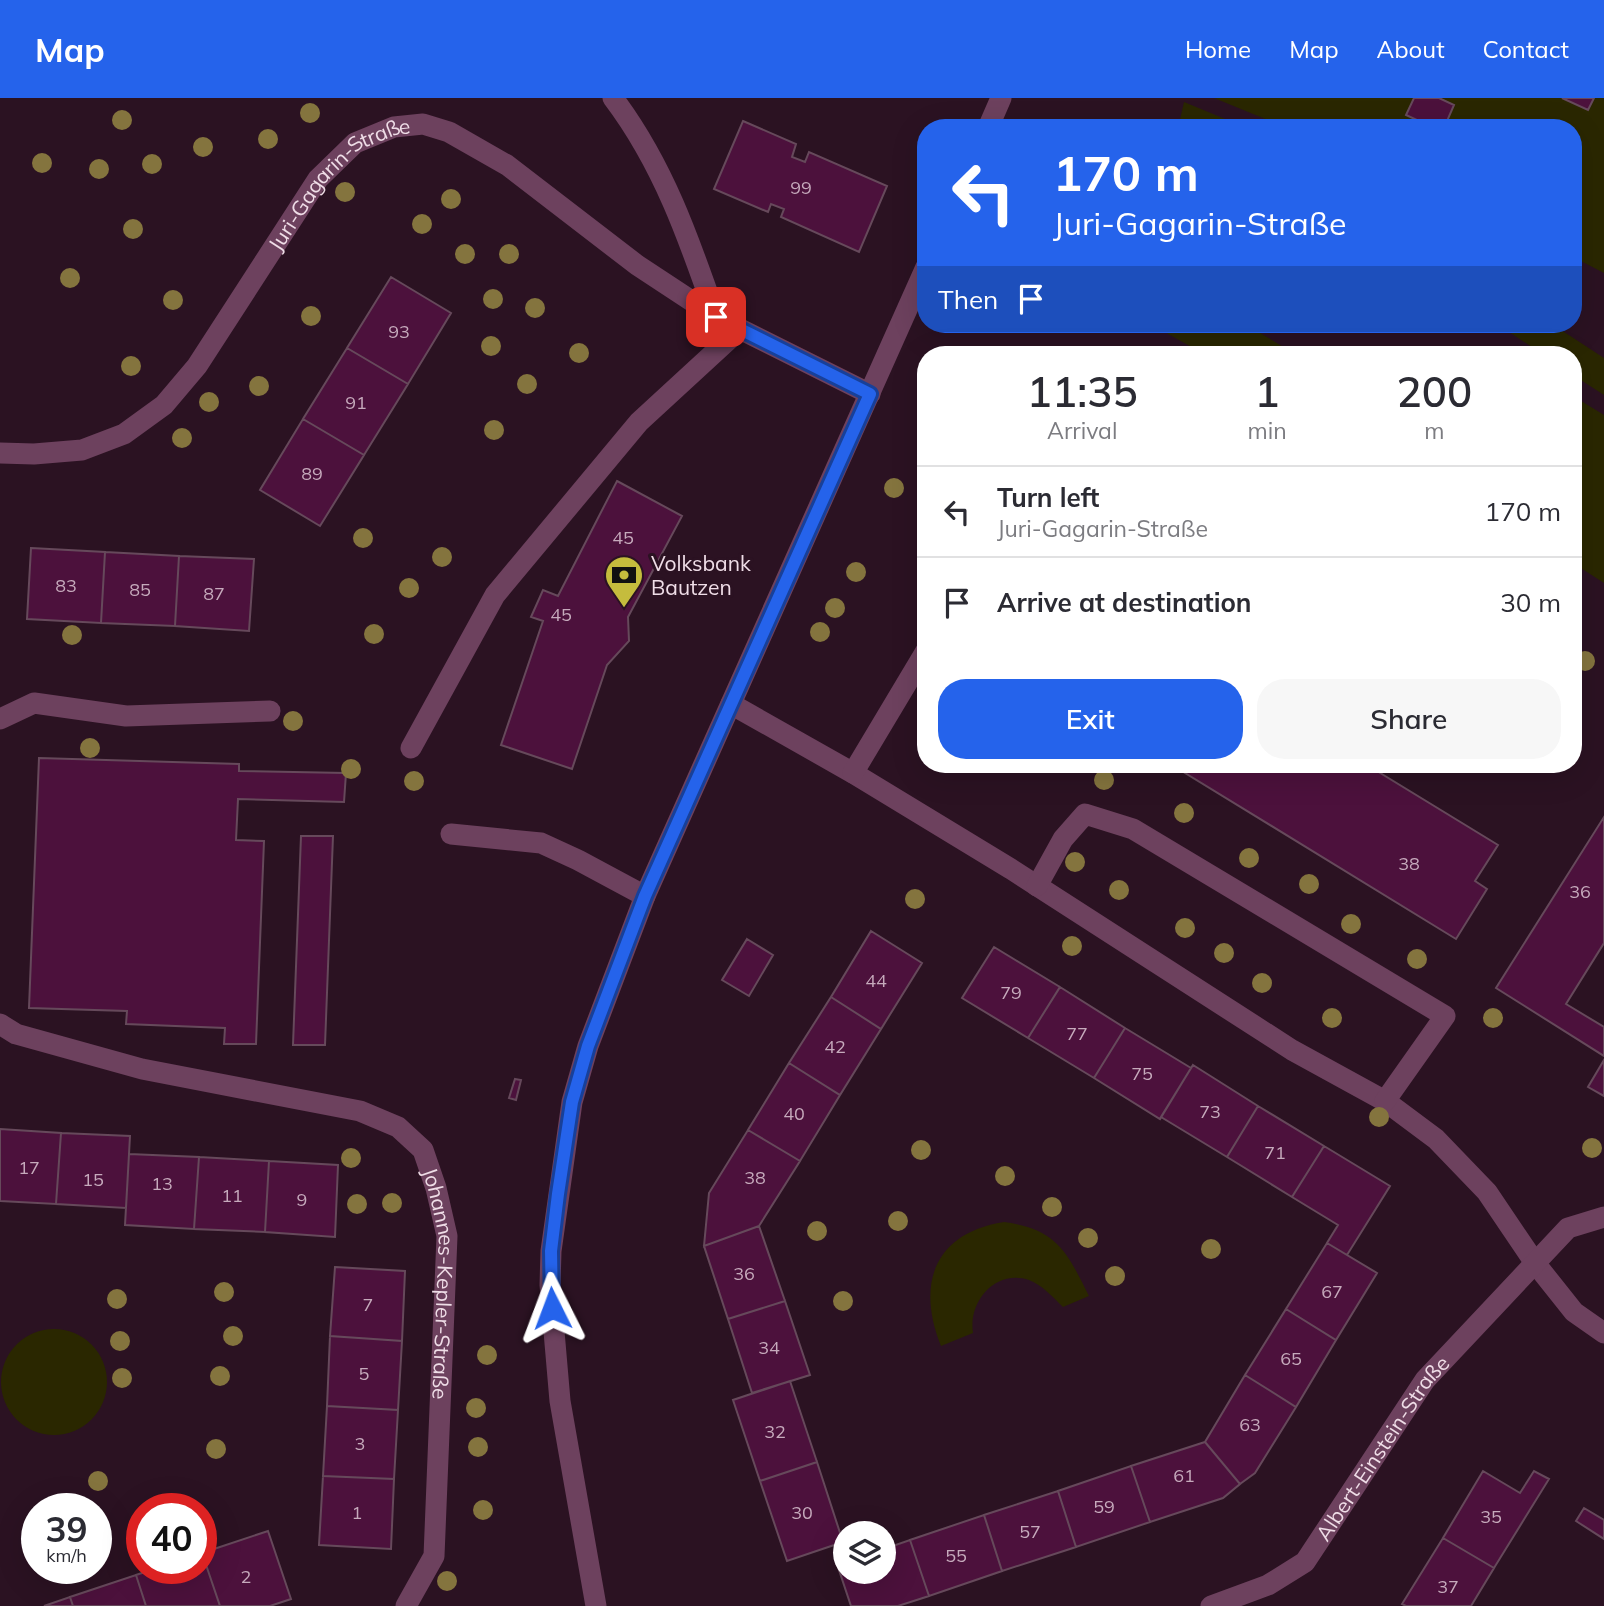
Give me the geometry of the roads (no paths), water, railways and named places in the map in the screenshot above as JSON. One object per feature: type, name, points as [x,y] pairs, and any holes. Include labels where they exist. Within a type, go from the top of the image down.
[{"type":"street","points":[[613,98],[635,127],[668,189],[716,317]]},
{"type":"street","points":[[992,119],[1001,98]]},
{"type":"street","name":"Juri-Gagarin-Straße","points":[[0,453],[34,454],[82,450],[124,434],[164,405],[197,366],[318,179],[355,143],[394,127],[423,124],[449,132],[507,165],[637,265],[716,317],[870,394]]},
{"type":"street","points":[[596,1606],[560,1401],[550,1284],[551,1251],[572,1102],[588,1046],[645,896],[917,287]]},
{"type":"street","points":[[411,748],[495,595],[643,425],[739,330]]},
{"type":"street","points":[[853,774],[917,666]]},
{"type":"street","points":[[0,719],[34,704],[126,716],[271,711]]},
{"type":"street","points":[[731,704],[853,774],[1037,886],[1292,1050],[1385,1101],[1436,1139],[1487,1192],[1535,1263],[1574,1312],[1604,1334]]},
{"type":"street","points":[[1037,886],[1063,839],[1085,814],[1133,829],[1445,1016],[1385,1101]]},
{"type":"street","points":[[451,834],[541,843],[645,896]]},
{"type":"street","name":"Johannes-Kepler-Straße","points":[[0,1024],[16,1034],[142,1069],[360,1111],[398,1127],[423,1150],[436,1188],[447,1236],[434,1556],[406,1606]]},
{"type":"street","name":"Albert-Einstein-Straße","points":[[1211,1606],[1268,1586],[1305,1562],[1426,1380],[1568,1228],[1604,1217]]},
{"type":"place","name":"Volksbank Bautzen","points":[[624,609]]}]
